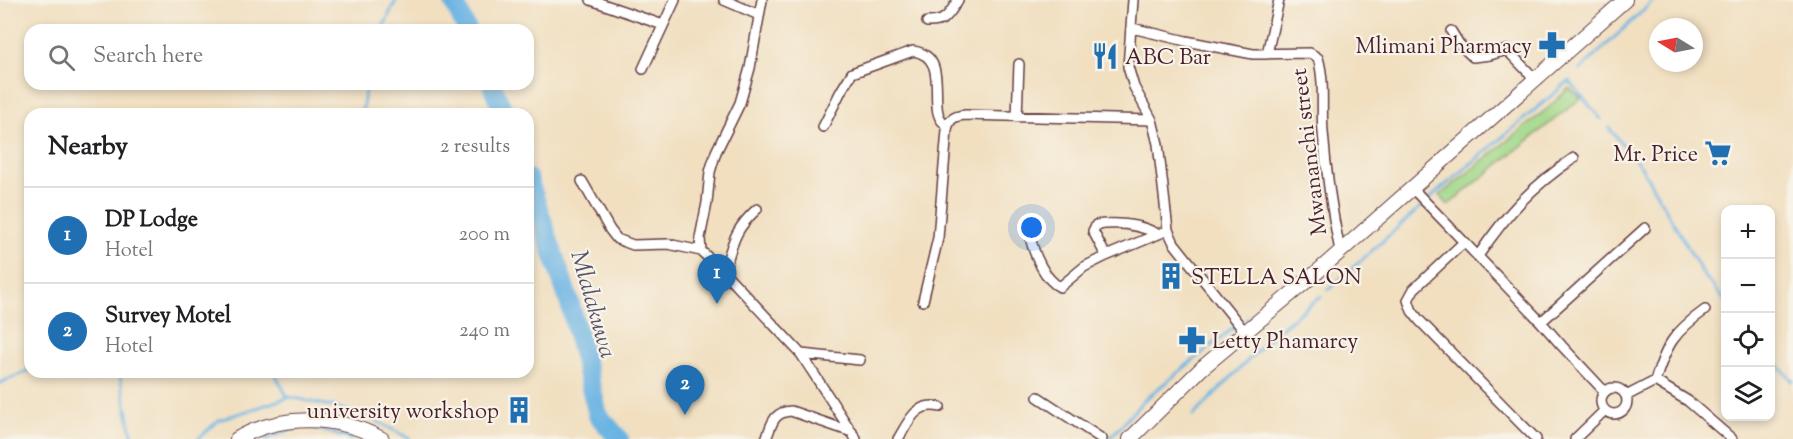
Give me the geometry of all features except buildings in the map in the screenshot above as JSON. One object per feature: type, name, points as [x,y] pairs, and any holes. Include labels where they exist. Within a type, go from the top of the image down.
[{"type":"street","points":[[591,0],[663,25]]},
{"type":"street","points":[[642,69],[675,0]]},
{"type":"street","points":[[724,0],[759,15]]},
{"type":"street","points":[[701,251],[700,238],[710,172],[716,152],[740,103],[750,68],[762,0]]},
{"type":"street","points":[[927,22],[937,22],[948,17],[958,0]]},
{"type":"street","points":[[1133,0],[1128,67],[1134,87],[1152,120],[1158,144],[1163,171],[1168,230],[1179,250],[1245,332]]},
{"type":"street","points":[[1268,54],[1280,0]]},
{"type":"street","points":[[1130,439],[1178,390],[1413,189],[1625,0]]},
{"type":"street","name":"Mwananchi street","points":[[1132,28],[1253,54],[1310,53],[1318,58],[1321,68],[1322,123],[1327,171],[1340,251]]},
{"type":"street","points":[[1451,31],[1459,44],[1473,57],[1507,50],[1536,80]]},
{"type":"street","points":[[823,127],[840,91],[852,73],[913,51],[923,52],[932,61],[936,79],[938,117],[942,123],[948,125]]},
{"type":"street","points":[[1017,117],[1019,64]]},
{"type":"street","points":[[923,301],[938,238],[950,120],[957,116],[1152,120]]},
{"type":"street","points":[[1478,256],[1515,206],[1542,180],[1574,158]]},
{"type":"street","points":[[582,181],[617,239],[633,245],[668,244],[701,251],[724,272],[801,354],[854,436]]},
{"type":"street","points":[[1413,189],[1605,392]]},
{"type":"street","points":[[724,272],[734,239],[742,223],[757,209]]},
{"type":"street","points":[[1106,256],[1093,231],[1096,225],[1110,223],[1144,226],[1158,234]]},
{"type":"street","points":[[1541,322],[1645,228]]},
{"type":"street","points":[[1031,241],[1037,260],[1054,284],[1060,286],[1084,267],[1168,230]]},
{"type":"street","points":[[1464,242],[1414,288],[1408,300],[1412,311],[1536,439]]},
{"type":"street","points":[[1626,396],[1655,381],[1670,342],[1684,325],[1705,310]]},
{"type":"street","points":[[801,354],[860,360]]},
{"type":"street","points":[[1655,381],[1688,401],[1732,439]]},
{"type":"street","points":[[1617,388],[1626,396],[1627,404],[1623,411],[1612,414],[1605,410],[1601,401],[1605,392],[1617,388]]},
{"type":"street","points":[[1038,398],[1102,439]]},
{"type":"street","points":[[898,439],[921,407],[930,405],[940,407]]},
{"type":"street","points":[[1575,439],[1605,410]]},
{"type":"street","points":[[765,439],[776,417],[781,412],[791,411],[854,436]]},
{"type":"street","points":[[237,439],[244,434],[283,422],[320,419],[346,425],[382,439]]},
{"type":"green space","points":[[1569,88],[1581,98],[1448,205],[1440,195],[1548,108]]},
{"type":"waterway","points":[[385,24],[396,0]]},
{"type":"waterway","name":"Mlalakuwa","points":[[453,0],[464,24]]},
{"type":"waterway","points":[[1580,70],[1654,0]]},
{"type":"waterway","points":[[1429,199],[1569,81],[1601,119]]},
{"type":"waterway","points":[[363,108],[365,90]]},
{"type":"waterway","name":"Mlalakuwa","points":[[494,90],[502,108]]},
{"type":"waterway","points":[[1609,128],[1642,168],[1704,276],[1721,296]]},
{"type":"waterway","name":"Mlalakuwa","points":[[534,197],[570,304],[598,415],[619,439]]},
{"type":"waterway","points":[[1328,290],[1421,207]]},
{"type":"waterway","points":[[1193,416],[1277,331],[1321,296]]},
{"type":"waterway","points":[[1246,319],[1258,313]]},
{"type":"waterway","points":[[1109,439],[1144,400],[1237,325]]},
{"type":"waterway","points":[[1775,362],[1793,381]]},
{"type":"waterway","points":[[0,383],[24,373]]},
{"type":"waterway","points":[[120,378],[133,439]]},
{"type":"waterway","points":[[277,378],[288,398]]},
{"type":"waterway","points":[[198,439],[219,420],[290,397],[335,407],[373,419],[410,439]]},
{"type":"waterway","points":[[266,439],[301,426]]},
{"type":"waterway","points":[[307,426],[352,439]]},
{"type":"place","name":"Mlimani Pharmacy","points":[[1552,45]]},
{"type":"place","name":"ABC Bar","points":[[1105,56]]},
{"type":"place","name":"Mr. Price","points":[[1718,153]]},
{"type":"place","name":"STELLA SALON","points":[[1171,276]]},
{"type":"place","name":"DP Lodge","points":[[717,304]]},
{"type":"place","name":"Letty Phamarcy","points":[[1192,340]]},
{"type":"place","name":"university workshop","points":[[519,410]]},
{"type":"place","name":"Survey Motel","points":[[685,415]]}]
